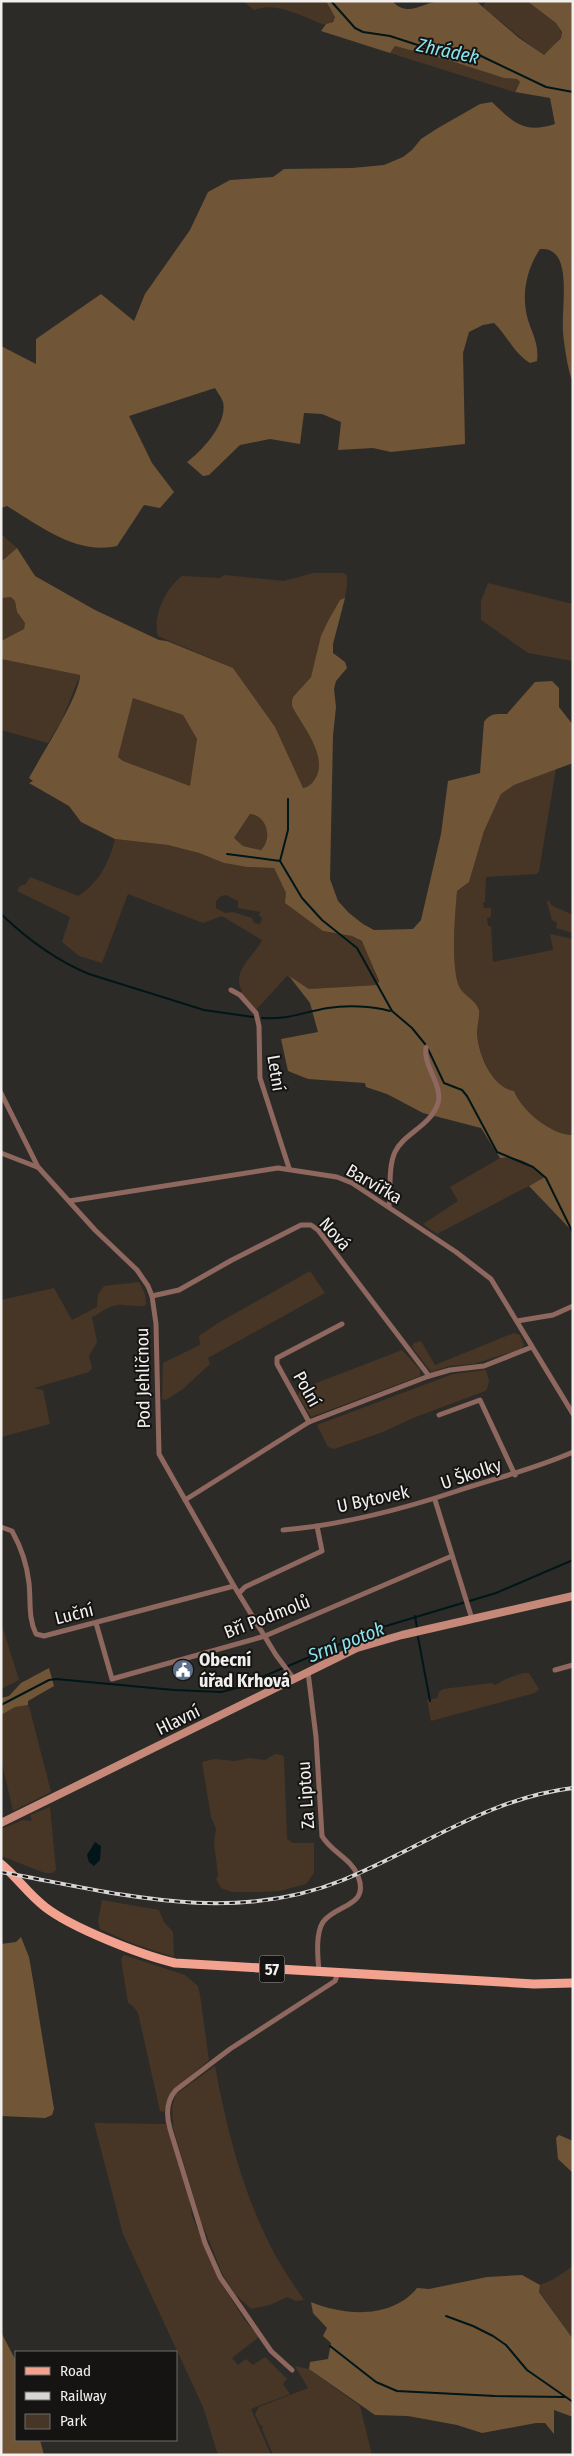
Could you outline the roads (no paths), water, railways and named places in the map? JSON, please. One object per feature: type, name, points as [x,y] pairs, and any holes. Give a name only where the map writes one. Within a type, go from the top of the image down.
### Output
[{"type":"main road","name":"57","points":[[1,1864],[30,1895],[60,1917],[155,1957],[190,1965],[534,1984],[573,1982]]},
{"type":"street","name":"Letní","points":[[231,990],[249,1003],[256,1014],[259,1026],[260,1078],[289,1168]]},
{"type":"street","points":[[389,1206],[394,1153],[433,1113],[438,1102],[436,1085],[425,1054],[426,1048]]},
{"type":"street","name":"Pod Jehličnou","points":[[1,1093],[38,1167],[95,1230],[137,1270],[152,1296],[156,1324],[159,1454],[234,1586],[294,1679]]},
{"type":"street","points":[[1,1153],[38,1167]]},
{"type":"street","name":"Barvířka","points":[[69,1201],[251,1171],[289,1168],[337,1176],[389,1206],[491,1280],[573,1414]]},
{"type":"street","name":"Nová","points":[[152,1296],[179,1290],[240,1255],[301,1225],[311,1225],[318,1230],[429,1376]]},
{"type":"street","points":[[517,1321],[553,1315],[573,1306]]},
{"type":"street","name":"Polní","points":[[185,1500],[309,1422],[277,1364],[277,1358],[342,1324]]},
{"type":"street","points":[[309,1422],[429,1376],[459,1368],[484,1366],[532,1347]]},
{"type":"street","name":"U Školky","points":[[439,1415],[480,1400],[514,1474]]},
{"type":"street","name":"U Školky","points":[[435,1500],[573,1452]]},
{"type":"street","points":[[435,1500],[472,1619]]},
{"type":"street","name":"U Bytovek","points":[[283,1530],[317,1526],[435,1500]]},
{"type":"street","name":"U Bytovek","points":[[239,1593],[245,1587],[322,1551],[317,1526]]},
{"type":"street","name":"Luční","points":[[1,1527],[12,1531],[23,1554],[29,1584],[32,1626],[36,1634],[44,1636],[234,1586]]},
{"type":"street","name":"Bří Podmolů","points":[[96,1623],[112,1679],[265,1636],[452,1556]]},
{"type":"street","name":"Hlavní","points":[[1,1823],[308,1672],[370,1644],[573,1596]]},
{"type":"street","points":[[555,1670],[573,1665]]},
{"type":"street","name":"Za Liptou","points":[[308,1672],[316,1737],[322,1836],[328,1845],[355,1870],[360,1889],[356,1900],[332,1914],[322,1924],[319,1933],[319,1972]]},
{"type":"street","points":[[292,2370],[271,2351],[220,2277],[205,2243],[170,2129],[169,2102],[176,2090],[230,2049],[334,1981],[338,1973]]},
{"type":"waterway","name":"Zhrádek","points":[[331,1],[355,28],[363,32],[390,36],[436,51],[479,55],[546,87],[573,92]]},
{"type":"waterway","points":[[288,799],[288,830],[280,861],[302,898],[322,920],[357,948],[392,1011],[412,1028],[425,1044]]},
{"type":"waterway","points":[[227,854],[280,861]]},
{"type":"waterway","points":[[1,914],[42,948],[89,974],[204,1010],[253,1017]]},
{"type":"waterway","points":[[262,1018],[288,1017],[343,1006],[367,1007],[390,1011]]},
{"type":"waterway","points":[[428,1049],[444,1083],[462,1090],[467,1096],[497,1152],[533,1167],[546,1178],[573,1233]]},
{"type":"waterway","name":"Srní potok","points":[[1,1705],[49,1680],[56,1679],[174,1690],[221,1692],[236,1688],[376,1629],[496,1593],[573,1560]]},
{"type":"waterway","points":[[415,1616],[417,1628]]},
{"type":"waterway","points":[[418,1637],[430,1701]]},
{"type":"waterway","points":[[446,2316],[493,2336],[506,2345],[527,2370],[573,2402]]},
{"type":"waterway","points":[[330,2346],[376,2382],[397,2391],[565,2397]]},
{"type":"railway","points":[[1,1872],[87,1889],[173,1901],[215,1903],[258,1901],[301,1894],[343,1880],[372,1868],[483,1813],[512,1802],[573,1788]]},
{"type":"place","name":"Obecní úřad Krhová","points":[[183,1670]]}]
